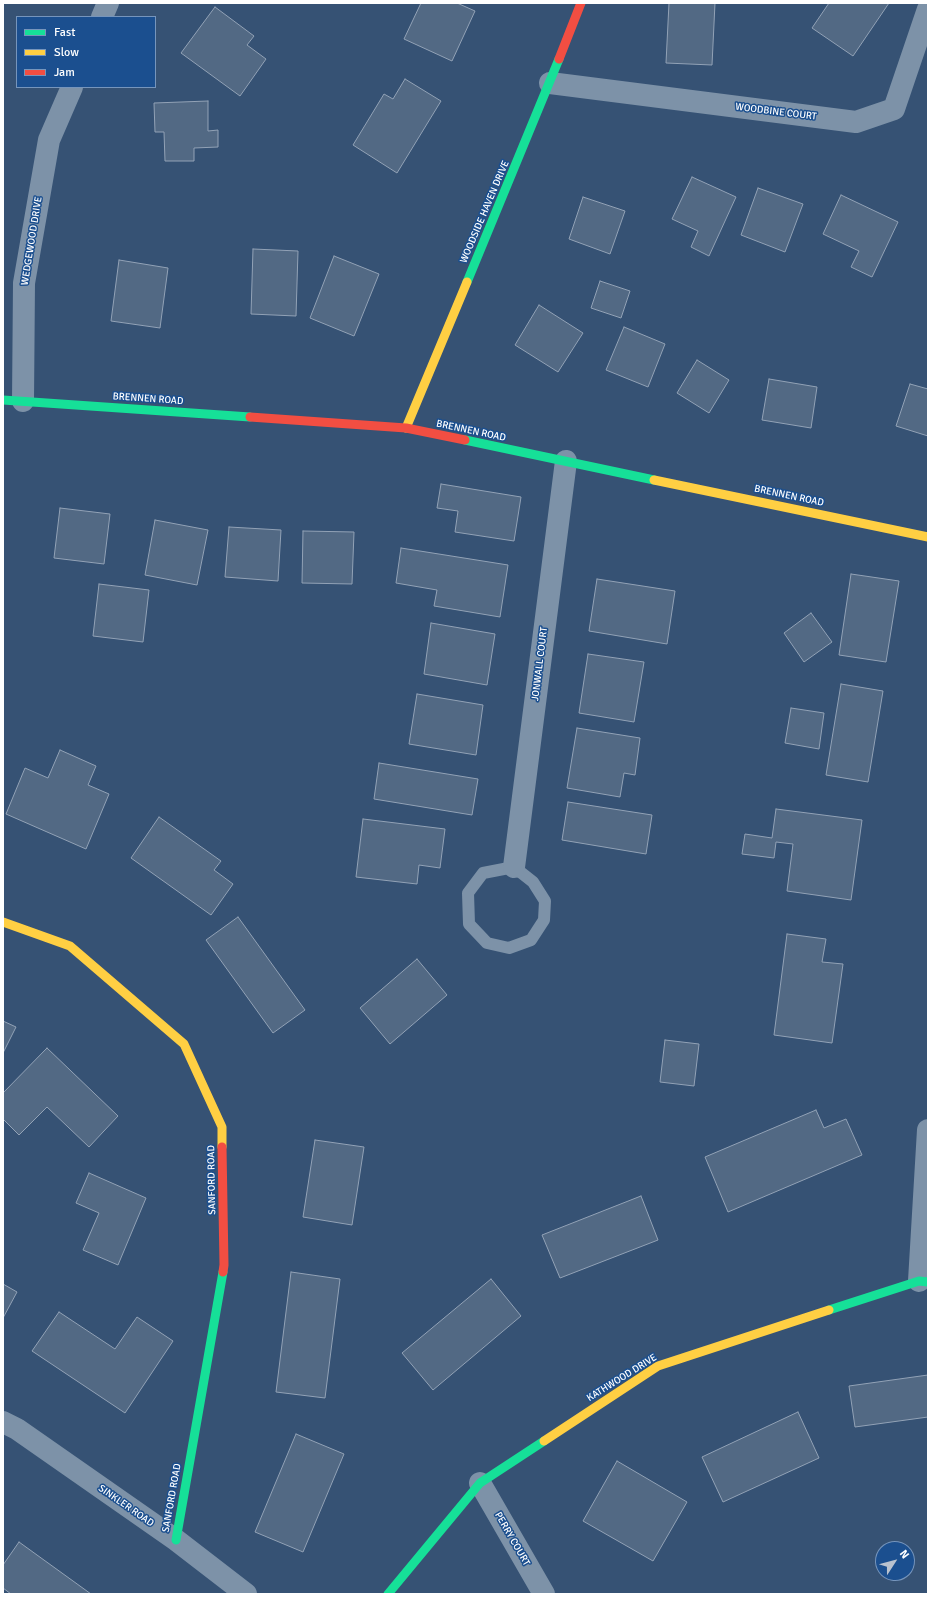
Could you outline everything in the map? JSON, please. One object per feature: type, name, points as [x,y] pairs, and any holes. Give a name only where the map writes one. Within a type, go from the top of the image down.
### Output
[{"type":"street","points":[[102,16],[108,3]]},
{"type":"street","name":"WOODSIDE HAVEN DRIVE","points":[[406,428],[550,83],[581,3]]},
{"type":"street","name":"WOODBINE COURT","points":[[550,83],[856,122],[894,109],[928,9]]},
{"type":"street","name":"WEDGEWOOD DRIVE","points":[[13,400],[24,283],[49,140],[72,88]]},
{"type":"street","name":"BRENNEN ROAD","points":[[13,400],[406,428],[928,537]]},
{"type":"street","name":"JONWALL COURT","points":[[514,867],[566,461]]},
{"type":"street","name":"SANFORD ROAD","points":[[3,922],[70,946],[184,1044],[222,1127],[224,1265],[176,1540]]},
{"type":"street","points":[[924,1282],[928,1130]]},
{"type":"street","name":"KATHWOOD DRIVE","points":[[388,1594],[480,1483],[658,1366],[924,1282]]},
{"type":"street","name":"SINKLER ROAD","points":[[3,1422],[17,1429],[176,1540],[246,1594]]},
{"type":"street","name":"PERRY COURT","points":[[480,1483],[544,1594]]},
{"type":"lane","points":[[514,867],[533,882],[545,901],[544,920],[531,940],[509,948],[487,943],[469,924],[468,894],[483,873],[514,867]]},
{"type":"building","points":[[421,3],[457,3],[475,11],[452,61],[404,39]]},
{"type":"building","points":[[669,3],[715,3],[712,65],[666,63]]},
{"type":"building","points":[[829,3],[889,3],[853,56],[812,28]]},
{"type":"building","points":[[215,7],[254,36],[247,45],[266,59],[240,96],[181,53]]},
{"type":"building","points":[[405,79],[441,101],[397,173],[353,145],[384,94],[393,99]]},
{"type":"building","points":[[208,101],[208,131],[218,130],[218,147],[194,148],[194,161],[165,161],[164,132],[155,132],[154,103]]},
{"type":"building","points":[[692,177],[736,197],[709,256],[691,247],[698,231],[672,219]]},
{"type":"building","points":[[758,188],[803,204],[785,252],[741,235]]},
{"type":"building","points":[[841,195],[898,222],[872,277],[851,267],[859,251],[823,234]]},
{"type":"building","points":[[583,197],[625,211],[610,254],[569,239]]},
{"type":"building","points":[[253,249],[298,251],[296,316],[251,314]]},
{"type":"building","points":[[334,256],[379,274],[354,336],[310,318]]},
{"type":"building","points":[[119,260],[168,268],[160,328],[111,321]]},
{"type":"building","points":[[600,281],[630,291],[621,318],[591,308]]},
{"type":"building","points":[[539,305],[583,333],[558,372],[515,345]]},
{"type":"building","points":[[624,327],[665,344],[648,387],[606,370]]},
{"type":"building","points":[[697,360],[729,380],[709,413],[677,393]]},
{"type":"building","points":[[769,379],[817,387],[811,428],[762,420]]},
{"type":"building","points":[[910,384],[928,389],[928,436],[896,426]]},
{"type":"building","points":[[441,484],[521,497],[514,541],[455,532],[458,511],[437,508]]},
{"type":"building","points":[[60,508],[110,514],[104,564],[54,558]]},
{"type":"building","points":[[155,520],[208,530],[197,585],[145,575]]},
{"type":"building","points":[[229,527],[281,530],[278,581],[225,577]]},
{"type":"building","points":[[303,531],[354,532],[352,584],[302,583]]},
{"type":"building","points":[[401,548],[508,565],[500,617],[434,606],[437,590],[396,583]]},
{"type":"building","points":[[851,574],[899,581],[886,662],[839,655]]},
{"type":"building","points":[[597,579],[675,591],[667,644],[589,631]]},
{"type":"building","points":[[99,584],[149,590],[143,642],[93,636]]},
{"type":"building","points":[[811,613],[832,642],[804,662],[784,633]]},
{"type":"building","points":[[431,623],[495,634],[487,685],[424,674]]},
{"type":"building","points":[[588,654],[644,662],[634,722],[579,713]]},
{"type":"building","points":[[841,684],[883,691],[868,782],[826,775]]},
{"type":"building","points":[[417,694],[483,705],[476,755],[409,744]]},
{"type":"building","points":[[791,708],[824,713],[819,749],[785,743]]},
{"type":"building","points":[[577,728],[640,738],[635,775],[624,773],[620,797],[567,788]]},
{"type":"building","points":[[60,750],[96,766],[88,785],[109,794],[86,849],[6,814],[25,768],[48,778]]},
{"type":"building","points":[[379,763],[478,779],[472,815],[374,799]]},
{"type":"building","points":[[568,802],[652,815],[646,854],[562,840]]},
{"type":"building","points":[[776,809],[862,820],[851,900],[787,891],[793,844],[776,842],[774,858],[742,854],[745,834],[772,838]]},
{"type":"building","points":[[159,817],[221,861],[214,870],[233,884],[211,915],[131,858]]},
{"type":"building","points":[[363,819],[445,829],[440,868],[419,865],[417,884],[356,877]]},
{"type":"building","points":[[238,917],[305,1010],[273,1033],[206,940]]},
{"type":"building","points":[[787,934],[826,939],[822,962],[843,964],[832,1043],[774,1035]]},
{"type":"building","points":[[417,959],[447,995],[390,1044],[360,1008]]},
{"type":"building","points":[[3,1021],[16,1027],[3,1053]]},
{"type":"building","points":[[665,1040],[699,1044],[694,1086],[660,1082]]},
{"type":"building","points":[[47,1048],[118,1116],[89,1147],[47,1107],[19,1135],[3,1119],[3,1093]]},
{"type":"building","points":[[816,1110],[824,1128],[846,1119],[862,1155],[728,1212],[705,1157]]},
{"type":"building","points":[[315,1140],[364,1147],[352,1225],[303,1217]]},
{"type":"building","points":[[89,1173],[146,1198],[118,1265],[83,1250],[99,1213],[76,1203]]},
{"type":"building","points":[[641,1196],[658,1240],[560,1278],[542,1235]]},
{"type":"building","points":[[291,1272],[340,1279],[325,1398],[276,1392]]},
{"type":"building","points":[[491,1279],[521,1316],[433,1390],[402,1353]]},
{"type":"building","points":[[3,1284],[17,1292],[3,1318]]},
{"type":"building","points":[[59,1312],[115,1349],[137,1317],[173,1341],[125,1413],[32,1351]]},
{"type":"building","points":[[928,1375],[928,1417],[855,1427],[849,1386]]},
{"type":"building","points":[[798,1412],[819,1458],[723,1502],[702,1457]]},
{"type":"building","points":[[296,1434],[344,1454],[303,1552],[255,1532]]},
{"type":"building","points":[[617,1461],[687,1502],[653,1561],[583,1521]]},
{"type":"building","points":[[19,1542],[91,1594],[11,1594],[3,1588],[3,1565]]},
{"type":"traffic: fast","points":[[467,282],[559,59]]},
{"type":"traffic: fast","points":[[3,400],[250,417]]},
{"type":"traffic: fast","points":[[465,440],[654,480]]},
{"type":"traffic: fast","points":[[176,1540],[223,1272]]},
{"type":"traffic: fast","points":[[829,1310],[919,1281],[928,1282]]},
{"type":"traffic: fast","points":[[388,1594],[480,1483],[544,1441]]},
{"type":"traffic: slow","points":[[406,428],[467,282]]},
{"type":"traffic: slow","points":[[654,480],[928,537]]},
{"type":"traffic: slow","points":[[3,922],[70,946],[184,1044],[222,1127],[222,1147]]},
{"type":"traffic: slow","points":[[544,1441],[658,1366],[829,1310]]},
{"type":"traffic: jam","points":[[559,59],[581,3]]},
{"type":"traffic: jam","points":[[250,417],[406,428],[465,440]]},
{"type":"traffic: jam","points":[[222,1147],[223,1272]]}]
